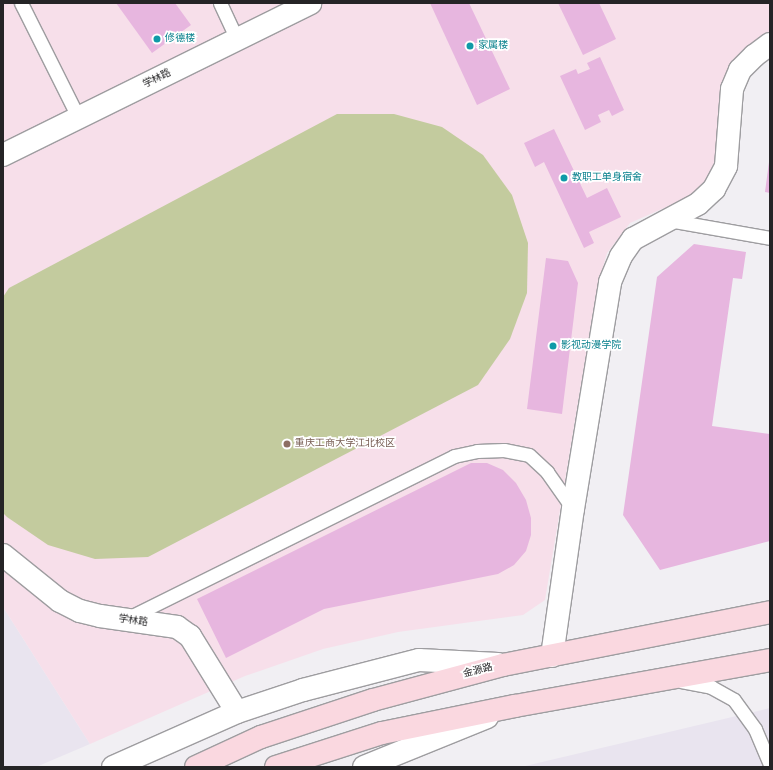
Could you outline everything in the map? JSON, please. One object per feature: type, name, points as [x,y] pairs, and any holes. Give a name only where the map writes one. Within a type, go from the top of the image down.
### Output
[{"type":"main road","name":"金源路","points":[[196,767],[261,737],[373,700],[503,665],[770,612]]},
{"type":"main road","points":[[276,767],[382,733],[515,706],[770,660]]},
{"type":"street","name":"学林路","points":[[3,155],[310,3]]},
{"type":"street","points":[[552,656],[573,509],[610,282],[621,256],[633,239],[698,204],[714,189],[726,166],[732,88],[740,70],[754,56],[770,44]]},
{"type":"street","name":"学林路","points":[[3,555],[60,601],[80,611],[100,616],[177,627],[190,636],[237,712]]},
{"type":"street","points":[[113,767],[237,712],[303,690],[419,660],[503,665]]},
{"type":"street","points":[[364,767],[515,706]]},
{"type":"lane","points":[[21,3],[78,118]]},
{"type":"lane","points":[[220,3],[237,39]]},
{"type":"lane","points":[[668,220],[770,238]]},
{"type":"lane","points":[[125,619],[454,456],[477,450],[504,450],[529,455],[547,472],[573,509]]},
{"type":"lane","points":[[667,679],[711,687],[734,700],[755,729],[766,764]]},
{"type":"shaded area","name":"重庆工商大学江北校区","points":[[3,3],[770,3],[770,31],[732,63],[717,161],[705,181],[689,197],[630,223],[607,253],[597,288],[545,600],[523,615],[398,632],[323,649],[245,676],[90,744],[3,607]]},
{"type":"shaded area","points":[[3,607],[90,744],[36,767],[3,767]]},
{"type":"shaded area","points":[[770,708],[770,767],[521,767]]},
{"type":"green space","points":[[337,114],[394,114],[442,127],[483,155],[512,195],[528,243],[527,293],[510,339],[478,385],[148,557],[95,559],[48,545],[7,517],[3,513],[3,297],[9,288]]},
{"type":"building","name":"修德楼","points":[[116,3],[175,3],[191,25],[152,53]]},
{"type":"building","name":"家属楼","points":[[430,3],[469,3],[510,89],[477,105]]},
{"type":"building","points":[[558,3],[599,3],[616,39],[583,55]]},
{"type":"building","points":[[600,57],[624,110],[612,116],[609,110],[598,115],[601,122],[585,130],[560,76],[576,69],[578,74],[590,69],[587,63]]},
{"type":"building","name":"教职工单身宿舍","points":[[554,129],[587,198],[607,188],[621,217],[589,232],[594,243],[584,248],[544,162],[535,167],[524,143]]},
{"type":"building","points":[[770,162],[770,193],[765,192]]},
{"type":"building","points":[[694,244],[746,252],[742,279],[733,278],[712,426],[770,434],[770,541],[660,570],[623,515],[657,277]]},
{"type":"building","name":"影视动漫学院","points":[[546,258],[568,261],[578,283],[562,414],[527,409]]},
{"type":"building","points":[[471,463],[487,463],[503,470],[516,483],[526,500],[531,518],[531,535],[526,551],[514,565],[498,574],[324,609],[226,658],[197,599]]},
{"type":"place","name":"修德楼","points":[[157,39]]},
{"type":"place","name":"家属楼","points":[[470,46]]},
{"type":"place","name":"教职工单身宿舍","points":[[564,178]]},
{"type":"place","name":"影视动漫学院","points":[[553,346]]},
{"type":"place","name":"重庆工商大学江北校区","points":[[287,444]]}]
